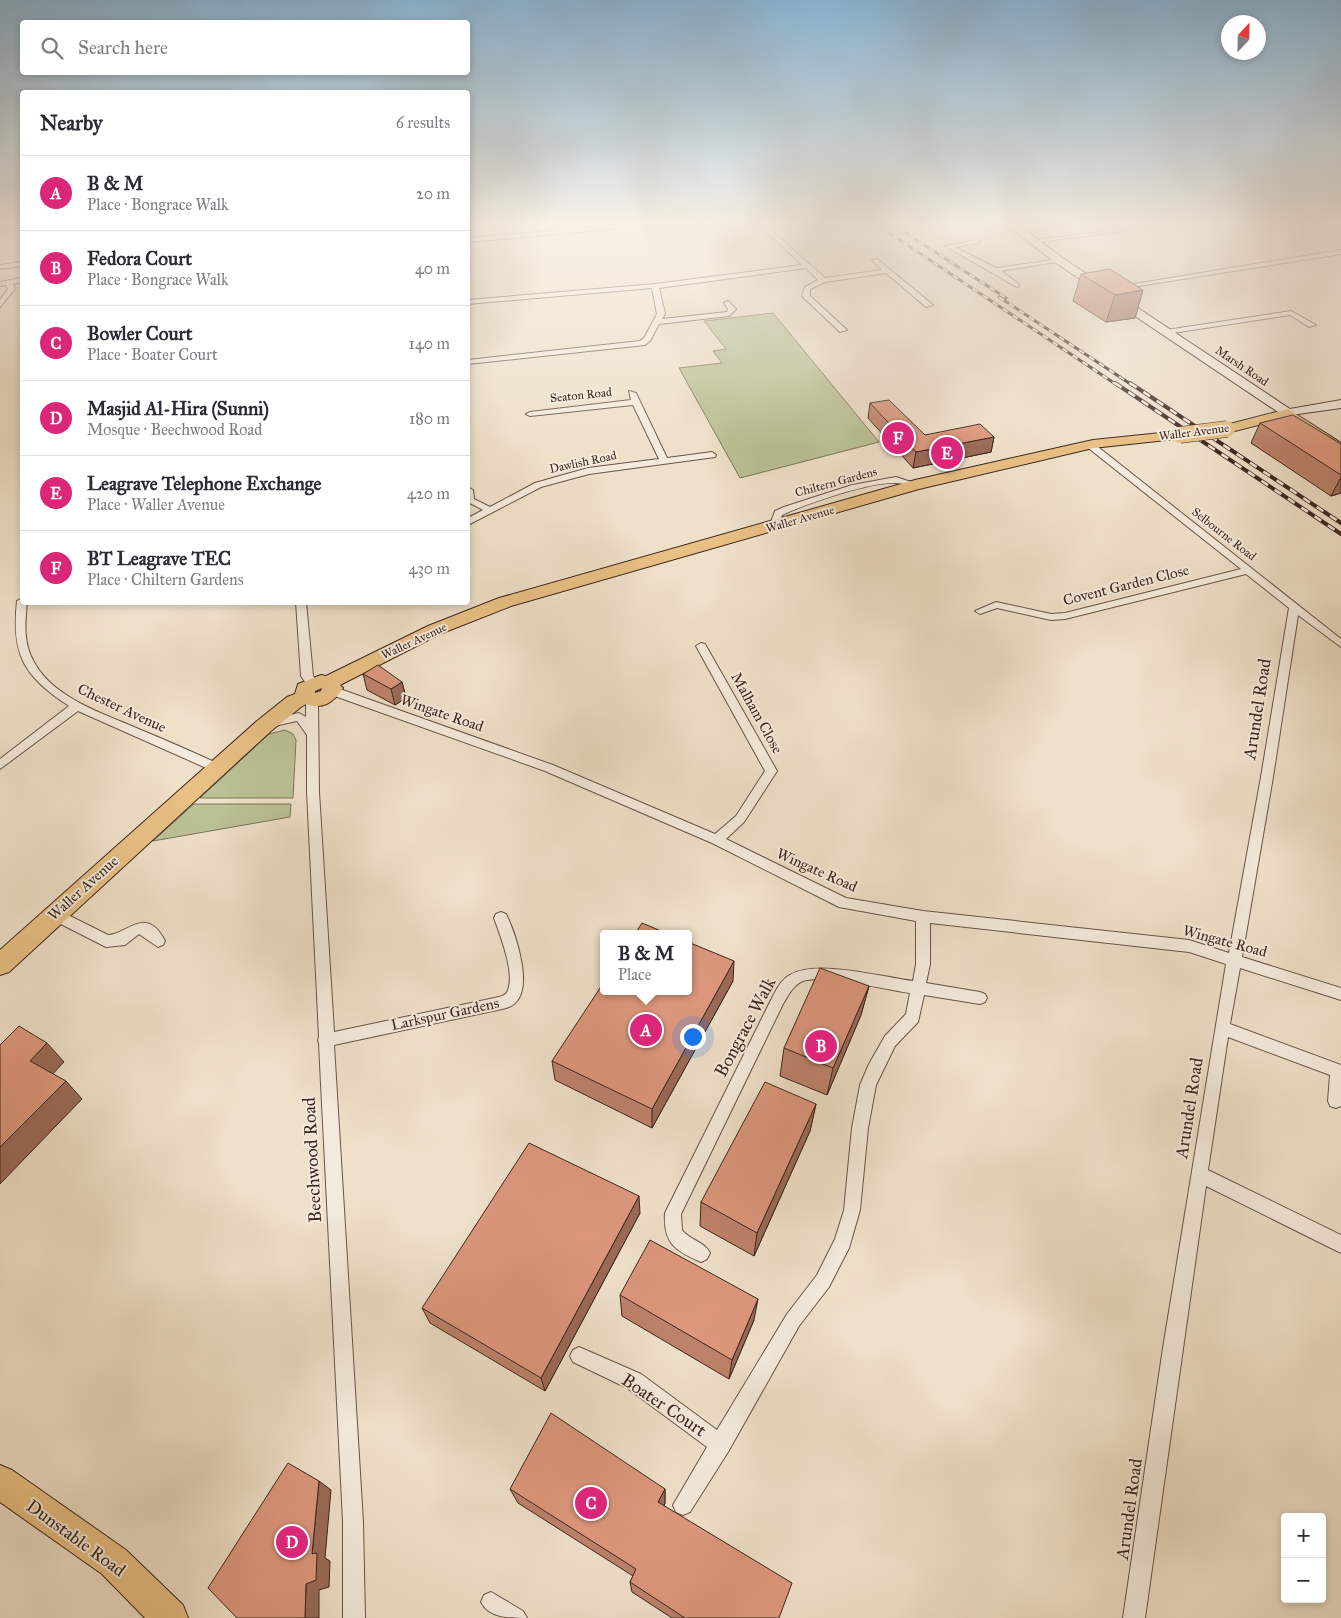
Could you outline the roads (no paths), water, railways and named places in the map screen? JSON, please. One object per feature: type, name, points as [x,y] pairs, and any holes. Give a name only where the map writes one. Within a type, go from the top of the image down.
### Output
[{"type":"main road","name":"Marsh Road","points":[[1114,298],[1288,414]]},
{"type":"main road","points":[[1288,414],[1341,404]]},
{"type":"main road","points":[[1288,414],[1341,450]]},
{"type":"main road","name":"Waller Avenue","points":[[0,965],[217,768],[294,702],[434,630],[504,602],[774,527],[915,485],[1090,445],[1228,429],[1288,414]]},
{"type":"main road","points":[[1254,423],[1285,425],[1322,438]]},
{"type":"main road","name":"Dunstable Road","points":[[0,1482],[114,1562],[170,1618]]},
{"type":"street","points":[[470,302],[521,298]]},
{"type":"street","points":[[470,362],[634,344],[647,339],[657,322],[661,309],[658,298]]},
{"type":"street","points":[[808,298],[843,330]]},
{"type":"street","points":[[920,298],[929,305]]},
{"type":"street","points":[[657,322],[728,314],[732,309],[728,303]]},
{"type":"street","points":[[1166,332],[1291,313],[1312,325]]},
{"type":"street","name":"Seaton Road","points":[[632,393],[664,460]]},
{"type":"street","name":"Seaton Road","points":[[530,414],[635,402]]},
{"type":"street","name":"Selbourne Road","points":[[1090,445],[1341,644]]},
{"type":"street","name":"Dawlish Road","points":[[470,521],[538,485],[588,471],[712,455]]},
{"type":"street","points":[[470,500],[489,510]]},
{"type":"street","name":"Covent Garden Close","points":[[980,611],[996,605],[1051,617],[1066,616],[1250,570]]},
{"type":"street","name":"Chester Avenue","points":[[22,605],[21,650],[30,667],[44,682],[76,706],[217,768]]},
{"type":"street","name":"Beechwood Road","points":[[301,605],[307,676],[318,691],[311,733],[325,1040],[353,1522],[354,1618]]},
{"type":"street","name":"Arundel Road","points":[[1134,1618],[1199,1174],[1233,958],[1267,777],[1294,606]]},
{"type":"street","name":"Malham Close","points":[[701,646],[771,772],[740,819],[717,840]]},
{"type":"street","name":"Wingate Road","points":[[318,691],[549,768],[717,840],[844,903],[923,917],[1189,946],[1233,958],[1341,994]]},
{"type":"street","points":[[0,765],[76,706]]},
{"type":"street","points":[[264,726],[283,719],[299,717],[305,722],[311,733]]},
{"type":"street","points":[[54,914],[106,941],[120,941],[130,930],[140,928],[151,931],[158,941]]},
{"type":"street","name":"Boater Court","points":[[683,1505],[721,1445],[793,1320],[823,1281],[843,1242],[852,1210],[860,1128],[868,1085],[874,1069],[890,1041],[913,1017],[923,964],[923,917]]},
{"type":"street","name":"Larkspur Gardens","points":[[325,1040],[502,1003],[512,997],[516,987],[511,949],[500,918]]},
{"type":"street","name":"Bongrace Walk","points":[[701,1253],[679,1242],[671,1229],[672,1213],[778,1000],[794,978],[808,974],[826,974],[980,998]]},
{"type":"street","points":[[1222,1028],[1338,1071],[1336,1100]]},
{"type":"street","points":[[1199,1174],[1341,1244]]},
{"type":"street","name":"Boater Court","points":[[579,1356],[634,1381],[721,1445]]},
{"type":"street","points":[[492,1602],[516,1618]]},
{"type":"railway","points":[[986,298],[1117,385]]},
{"type":"railway","points":[[1000,298],[1132,385]]},
{"type":"railway","points":[[1115,383],[1341,534]]},
{"type":"railway","points":[[1130,383],[1341,523]]},
{"type":"place","name":"BT Leagrave TEC","points":[[898,438]]},
{"type":"place","name":"Leagrave Telephone Exchange","points":[[947,453]]},
{"type":"place","name":"B & M","points":[[646,1030]]},
{"type":"place","name":"Fedora Court","points":[[821,1046]]},
{"type":"place","name":"Bowler Court","points":[[591,1503]]},
{"type":"place","name":"Masjid Al-Hira (Sunni)","points":[[292,1542]]}]
